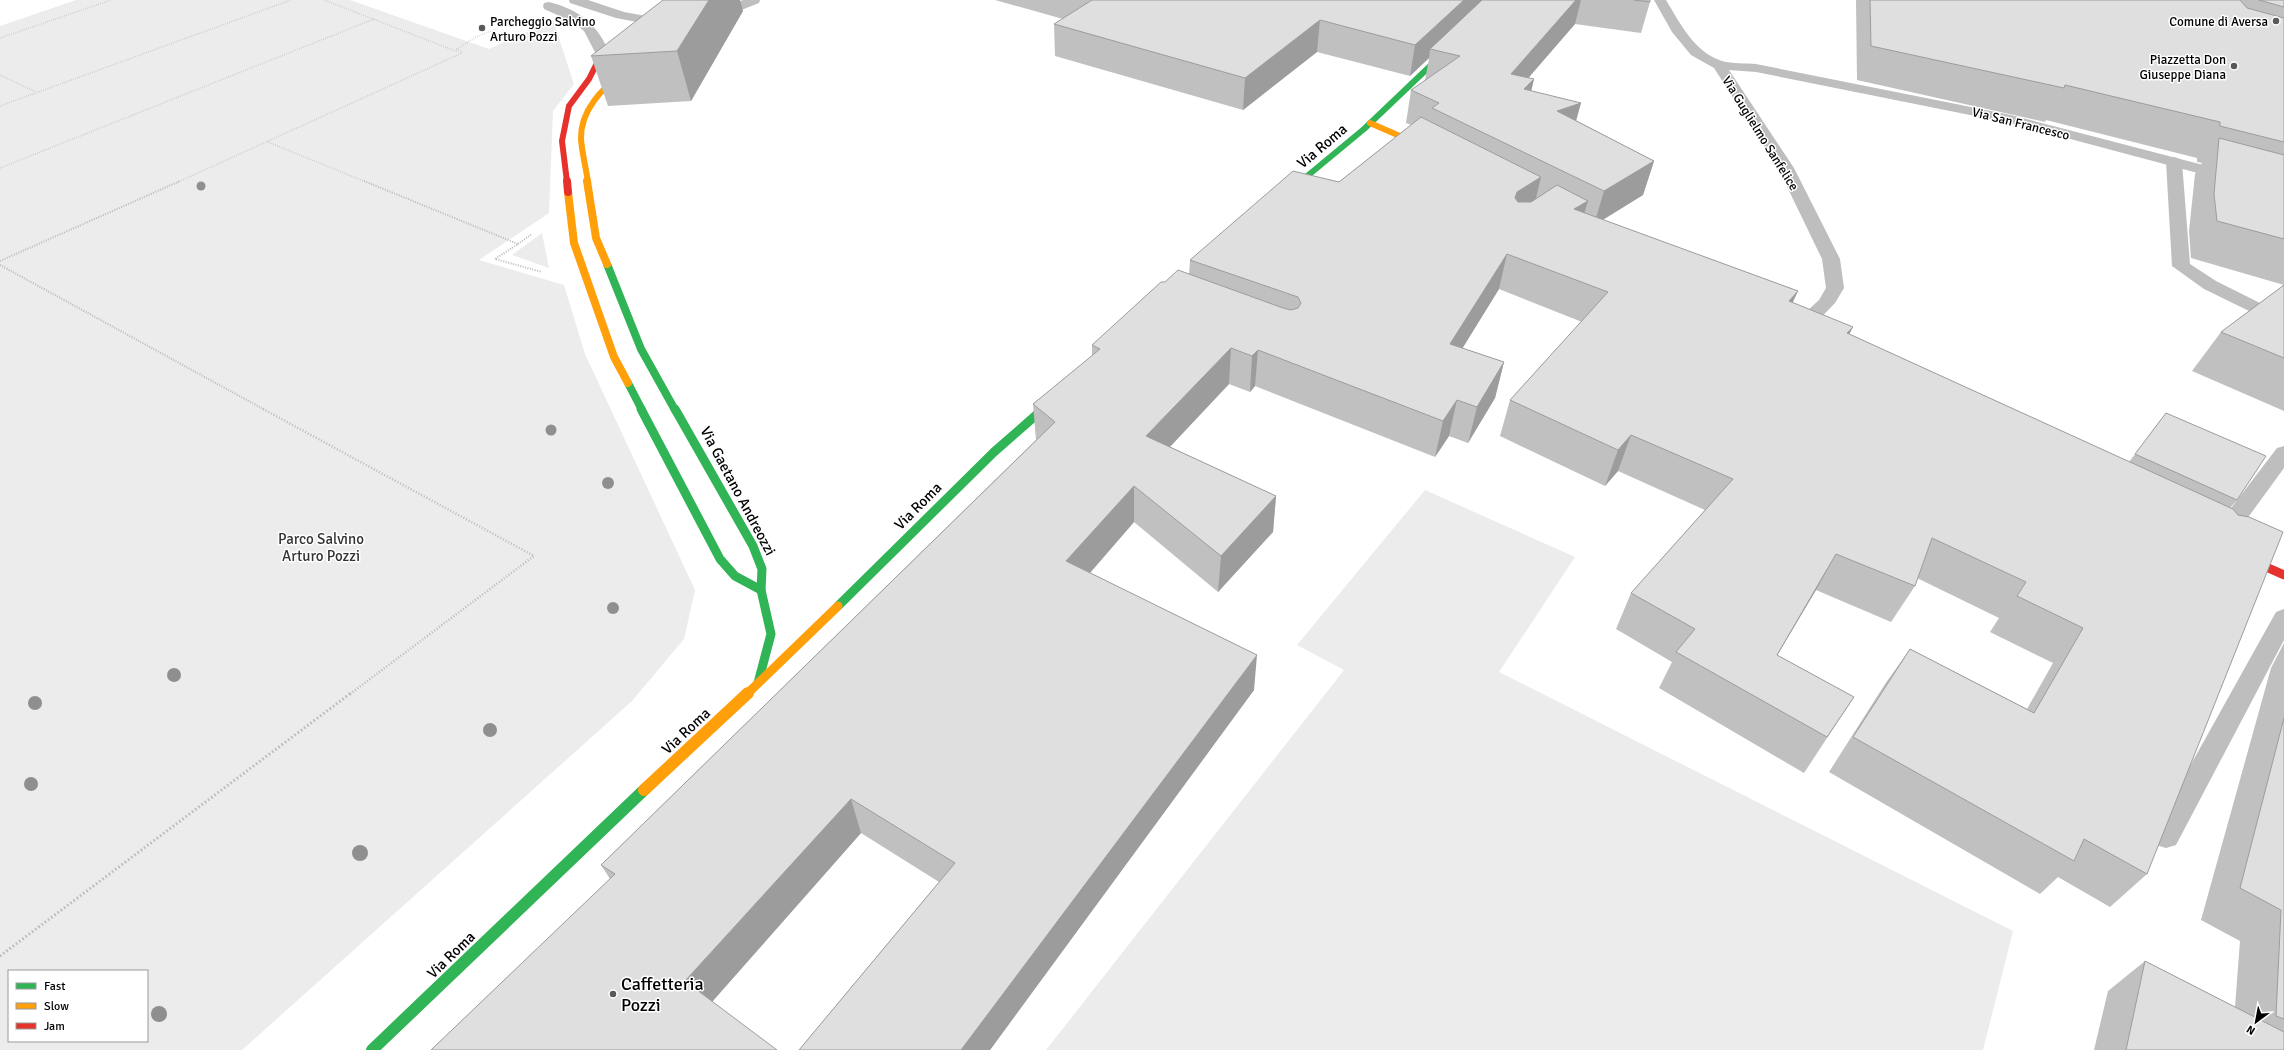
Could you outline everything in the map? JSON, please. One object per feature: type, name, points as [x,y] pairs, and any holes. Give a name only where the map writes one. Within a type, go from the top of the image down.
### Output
[{"type":"street","points":[[575,0],[620,15],[655,23],[683,26],[646,34]]},
{"type":"street","points":[[704,20],[726,13],[754,0]]},
{"type":"street","name":"Via Guglielmo Sanfelice","points":[[1660,0],[1679,32],[1696,52],[1719,65],[1756,68]]},
{"type":"street","points":[[549,6],[588,25],[598,38],[602,53]]},
{"type":"street","points":[[623,40],[602,53],[589,79],[569,106],[562,141],[574,243],[614,357],[720,559],[735,576],[761,590]]},
{"type":"street","name":"Via Roma","points":[[1276,203],[1370,123],[1456,42]]},
{"type":"street","name":"Via Guglielmo Sanfelice","points":[[1719,65],[1786,168],[1831,259],[1835,288],[1826,303],[1803,327]]},
{"type":"street","name":"Via Gaetano Andreozzi","points":[[631,66],[610,82],[589,106],[582,138],[596,238],[641,349],[753,546],[762,569],[761,590],[771,634],[758,684]]},
{"type":"street","name":"Via San Francesco","points":[[1756,68],[2011,119],[2284,191]]},
{"type":"street","points":[[1370,123],[1432,150]]},
{"type":"street","points":[[2174,162],[2182,266],[2210,285],[2284,322]]},
{"type":"street","name":"Via Roma","points":[[372,1050],[685,750],[758,684],[994,452],[1065,389]]},
{"type":"street","points":[[2284,453],[2219,546],[2284,575]]},
{"type":"street","points":[[2166,836],[2284,618]]},
{"type":"path","points":[[0,38],[112,0]]},
{"type":"path","points":[[0,106],[291,0]]},
{"type":"path","points":[[324,0],[462,53]]},
{"type":"path","points":[[0,168],[374,19]]},
{"type":"path","points":[[462,53],[457,49],[476,37],[496,29]]},
{"type":"path","points":[[0,261],[268,142],[462,53]]},
{"type":"path","points":[[0,75],[37,92]]},
{"type":"path","points":[[268,142],[518,244],[495,259],[558,276],[586,278]]},
{"type":"path","points":[[0,265],[534,556],[0,956]]},
{"type":"green space","name":"Parco Salvino Arturo Pozzi","points":[[76,0],[350,0],[489,49],[553,20],[574,84],[553,111],[549,213],[479,260],[564,285],[585,354],[695,590],[684,639],[632,701],[242,1050],[0,1050],[0,26]]},
{"type":"green space","points":[[542,233],[549,268],[512,255]]},
{"type":"green space","points":[[1425,490],[1575,557],[1499,672],[2013,931],[1983,1050],[1046,1050],[1344,670],[1297,645]]},
{"type":"building","points":[[663,0],[709,0],[677,51],[591,56]]},
{"type":"building","points":[[1092,0],[1464,0],[1415,45],[1320,20],[1245,78],[1054,24]]},
{"type":"building","points":[[1482,0],[1576,0],[1511,74],[1534,79],[1524,89],[1581,103],[1557,111],[1654,161],[1604,191],[1432,108],[1439,103],[1411,90],[1460,56],[1430,49]]},
{"type":"building","points":[[1634,0],[1650,0],[1650,2]]},
{"type":"building","points":[[1870,0],[2240,0],[2247,8],[2284,18],[2284,142],[2220,126],[2220,122],[2065,85],[2064,88],[1871,46]]},
{"type":"building","points":[[2259,0],[2284,0],[2284,7]]},
{"type":"building","points":[[1421,117],[1541,177],[1517,192],[1515,198],[1518,202],[1531,202],[1557,185],[1588,201],[1574,209],[1798,291],[1789,301],[1853,327],[1847,333],[2233,509],[2238,515],[2249,517],[2283,532],[2147,874],[2084,839],[2074,861],[1853,737],[1910,649],[2034,713],[2083,628],[2017,596],[2026,582],[1932,538],[1915,586],[1836,554],[1777,655],[1854,697],[1827,737],[1676,652],[1695,629],[1631,593],[1733,479],[1631,435],[1618,450],[1510,400],[1608,292],[1507,254],[1450,344],[1504,362],[1477,407],[1457,400],[1443,421],[1258,350],[1252,356],[1231,348],[1146,436],[1276,496],[1221,556],[1134,486],[1066,561],[1257,655],[961,1050],[799,1050],[955,863],[851,799],[685,981],[777,1050],[431,1050],[615,874],[601,865],[1055,422],[1033,404],[1100,349],[1092,345],[1161,282],[1165,282],[1178,270],[1283,308],[1291,310],[1298,308],[1301,303],[1298,297],[1190,260],[1293,171],[1339,182]]},
{"type":"building","points":[[2219,138],[2284,155],[2284,239],[2217,221],[2214,194]]},
{"type":"building","points":[[2284,285],[2284,358],[2221,332]]},
{"type":"building","points":[[2166,413],[2266,456],[2237,500],[2135,454]]},
{"type":"building","points":[[2284,718],[2284,1019],[2276,1016],[2281,910],[2240,888]]},
{"type":"building","points":[[2145,961],[2284,1032],[2284,1050],[2126,1050]]},
{"type":"traffic: fast","points":[[1286,194],[1364,129],[1448,49]]},
{"type":"traffic: fast","points":[[607,264],[641,349],[753,546],[762,569],[761,590],[771,634],[758,683]]},
{"type":"traffic: fast","points":[[628,383],[720,559],[735,576],[761,590]]},
{"type":"traffic: fast","points":[[838,606],[994,452],[1056,397]]},
{"type":"traffic: fast","points":[[372,1050],[644,790]]},
{"type":"traffic: slow","points":[[607,264],[596,238],[581,138],[589,106],[610,82],[624,71]]},
{"type":"traffic: slow","points":[[1370,123],[1425,147]]},
{"type":"traffic: slow","points":[[568,192],[574,243],[614,357],[628,383]]},
{"type":"traffic: slow","points":[[644,790],[758,684],[838,606]]},
{"type":"traffic: jam","points":[[568,192],[562,141],[569,106],[589,79],[602,53],[614,44]]},
{"type":"traffic: jam","points":[[2241,556],[2284,575]]},
{"type":"place","name":"Comune di Aversa","points":[[2276,21]]},
{"type":"place","name":"Parcheggio Salvino Arturo Pozzi","points":[[482,28]]},
{"type":"place","name":"Piazzetta Don Giuseppe Diana","points":[[2234,66]]},
{"type":"place","name":"Caffetteria Pozzi","points":[[613,994]]}]
